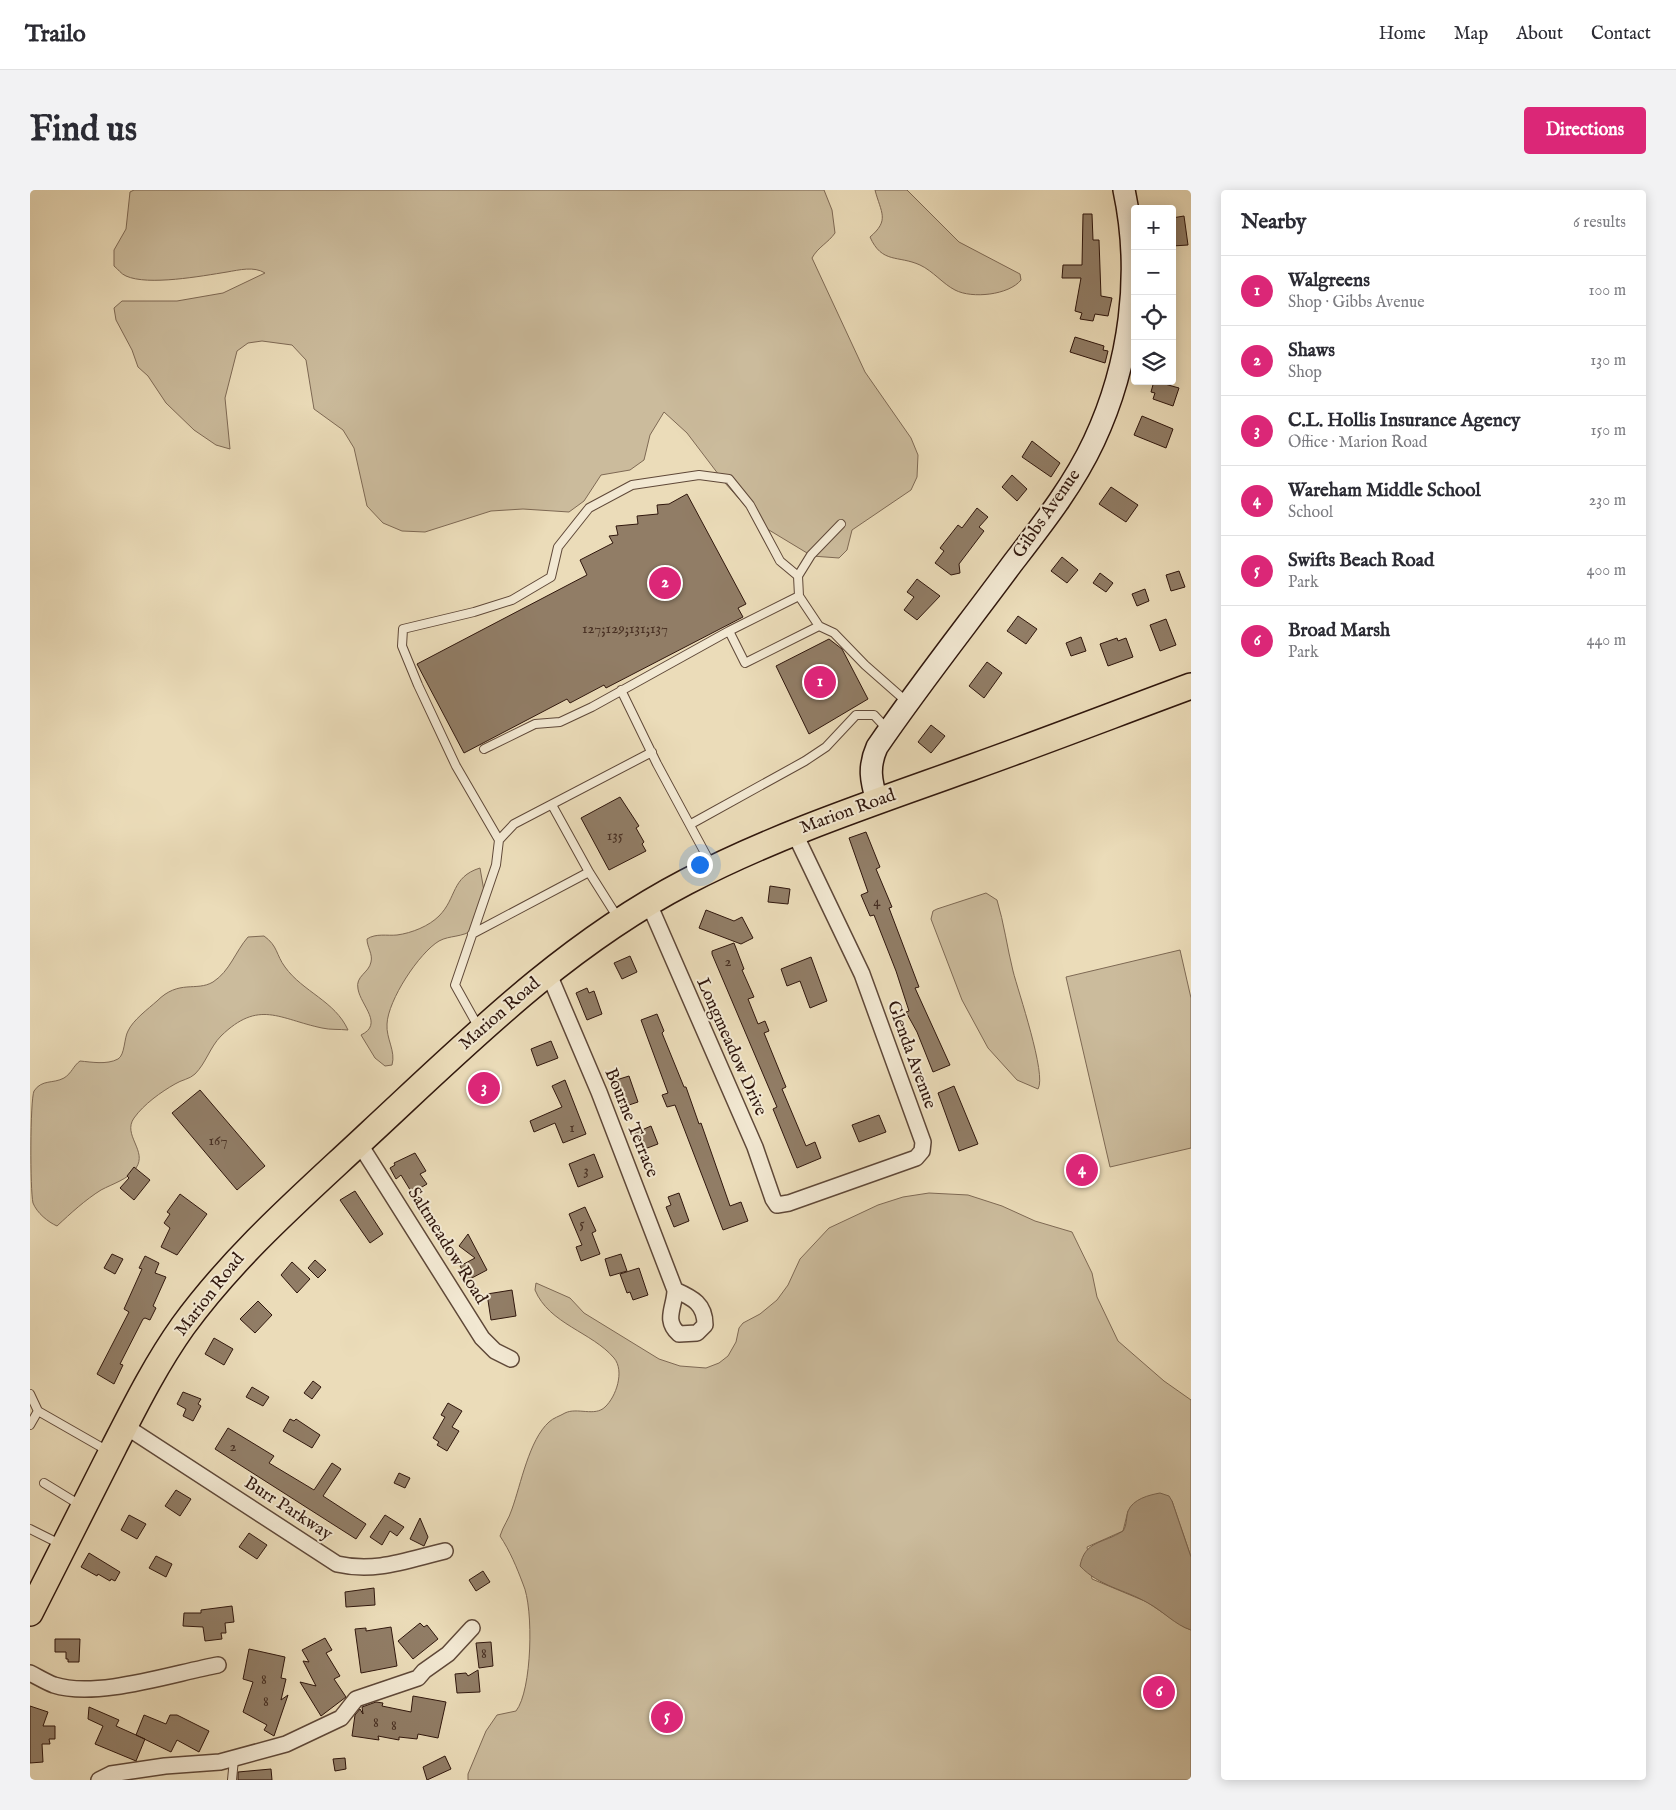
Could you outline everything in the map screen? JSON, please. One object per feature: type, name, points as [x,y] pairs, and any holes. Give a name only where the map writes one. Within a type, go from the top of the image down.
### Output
[{"type":"main road","name":"Gibbs Avenue","points":[[877,801],[870,777],[870,768],[877,747],[1064,494],[1094,442],[1108,408],[1122,362],[1131,304],[1131,226],[1124,190]]},
{"type":"main road","name":"Marion Road","points":[[30,1613],[147,1385],[182,1329],[212,1288],[248,1247],[480,1030],[548,972],[649,904],[714,869],[794,832],[1191,686]]},
{"type":"street","name":"Glenda Avenue","points":[[778,1205],[789,1203],[916,1158],[922,1151],[922,1142],[862,974],[794,832]]},
{"type":"street","name":"Longmeadow Drive","points":[[649,904],[755,1148],[773,1199],[778,1205]]},
{"type":"street","name":"Bourne Terrace","points":[[548,972],[599,1092],[675,1290]]},
{"type":"street","name":"Saltmeadow Road","points":[[359,1144],[482,1338],[495,1351],[511,1359]]},
{"type":"street","name":"Burr Parkway","points":[[125,1426],[337,1564],[358,1569],[378,1567],[445,1551]]},
{"type":"street","points":[[99,1780],[111,1774],[234,1759],[286,1744],[340,1718],[356,1699],[418,1678],[424,1671],[448,1654],[472,1628]]},
{"type":"street","points":[[30,1673],[55,1685],[90,1688],[152,1681],[181,1671],[218,1665]]},
{"type":"lane","points":[[499,840],[456,766],[418,685],[402,646],[404,629],[474,612],[512,600],[551,577],[558,547],[589,508],[632,485],[699,475],[729,479],[750,505],[780,561],[798,576]]},
{"type":"lane","points":[[842,524],[811,555],[798,576],[799,596],[819,626],[834,633],[864,665],[908,703]]},
{"type":"lane","points":[[484,749],[535,724],[560,722],[728,631],[799,596]]},
{"type":"lane","points":[[728,631],[745,663],[819,626]]},
{"type":"lane","points":[[621,690],[714,869]]},
{"type":"lane","points":[[691,824],[805,762],[826,747],[856,715],[874,715],[888,730]]},
{"type":"lane","points":[[480,1030],[455,985],[496,865],[499,840],[514,824],[652,752]]},
{"type":"lane","points":[[552,805],[589,872],[620,922]]},
{"type":"lane","points":[[472,934],[589,872]]},
{"type":"lane","points":[[30,1394],[38,1411],[112,1453]]},
{"type":"lane","points":[[30,1425],[38,1411]]},
{"type":"lane","points":[[44,1483],[84,1507]]},
{"type":"lane","points":[[30,1529],[64,1546]]},
{"type":"lane","points":[[232,1780],[234,1759]]},
{"type":"shaded area","points":[[134,190],[824,190],[832,210],[835,233],[812,258],[865,372],[911,438],[918,455],[917,477],[911,490],[852,530],[847,550],[839,558],[812,556],[764,527],[725,483],[687,433],[664,412],[650,435],[644,460],[630,470],[601,475],[584,501],[569,512],[523,509],[491,511],[425,532],[402,531],[383,523],[367,506],[354,448],[343,430],[314,409],[306,360],[292,345],[262,341],[248,343],[237,351],[225,398],[230,449],[216,445],[194,430],[166,403],[148,376],[138,367],[132,350],[116,320],[114,308],[122,301],[177,301],[223,293],[265,273],[246,269],[190,278],[161,280],[136,279],[124,275],[114,266],[114,250],[126,229],[130,192]]},
{"type":"shaded area","points":[[875,190],[907,190],[959,242],[1020,274],[1021,280],[1008,289],[990,294],[962,293],[920,265],[885,255],[875,246],[870,237],[882,221]]},
{"type":"shaded area","points":[[480,868],[484,891],[475,929],[465,934],[439,941],[414,966],[406,978],[389,1014],[387,1029],[393,1060],[392,1065],[385,1066],[375,1058],[361,1035],[368,1031],[371,1026],[369,1014],[358,989],[358,981],[371,962],[367,939],[378,935],[408,933],[430,923],[445,909],[459,882],[471,872]]},
{"type":"shaded area","points":[[986,893],[997,900],[1013,971],[1039,1067],[1040,1081],[1038,1089],[1017,1080],[988,1048],[962,1000],[931,919],[933,911],[937,909]]},
{"type":"shaded area","points":[[264,936],[272,943],[282,963],[292,976],[335,1011],[348,1030],[325,1029],[270,1015],[258,1015],[247,1018],[234,1025],[217,1040],[195,1074],[159,1095],[134,1118],[131,1124],[131,1131],[139,1155],[139,1162],[133,1172],[95,1194],[57,1226],[47,1220],[35,1207],[32,1195],[31,1127],[34,1091],[37,1087],[44,1083],[64,1078],[80,1061],[104,1063],[118,1059],[122,1054],[130,1027],[165,994],[180,988],[207,985],[213,982],[228,967],[248,937]]},
{"type":"shaded area","points":[[1180,950],[1191,998],[1191,1148],[1110,1167],[1066,977]]},
{"type":"shaded area","points":[[929,1193],[968,1195],[1002,1206],[1035,1221],[1072,1232],[1092,1273],[1097,1297],[1118,1341],[1164,1381],[1191,1400],[1191,1557],[1172,1501],[1128,1511],[1123,1531],[1087,1547],[1092,1579],[1147,1602],[1191,1630],[1191,1780],[468,1780],[468,1774],[486,1731],[497,1715],[516,1711],[525,1686],[530,1649],[527,1596],[516,1566],[500,1536],[511,1513],[526,1463],[536,1440],[549,1422],[570,1411],[591,1412],[601,1410],[613,1397],[619,1377],[619,1370],[614,1358],[605,1349],[560,1320],[550,1311],[535,1290],[536,1283],[570,1298],[584,1313],[659,1359],[680,1366],[706,1368],[719,1363],[728,1356],[736,1342],[739,1328],[743,1323],[760,1314],[777,1300],[788,1285],[800,1259],[829,1228],[878,1205],[903,1197]]},
{"type":"shaded area","points":[[1160,1493],[1169,1496],[1172,1501],[1191,1557],[1191,1630],[1180,1625],[1139,1598],[1096,1579],[1080,1566],[1086,1551],[1123,1531],[1128,1511],[1134,1503],[1146,1496]]},
{"type":"building","points":[[1083,214],[1092,214],[1093,240],[1099,240],[1101,296],[1112,298],[1108,316],[1095,314],[1093,321],[1080,319],[1082,313],[1075,311],[1081,278],[1062,278],[1063,265],[1082,265]]},
{"type":"building","points":[[1184,216],[1188,245],[1176,246],[1176,217]]},
{"type":"building","points":[[1075,337],[1104,346],[1103,350],[1108,351],[1105,363],[1070,352]]},
{"type":"building","points":[[1153,385],[1168,385],[1179,388],[1173,406],[1153,399],[1155,393],[1151,392]]},
{"type":"building","points":[[1142,416],[1173,429],[1166,448],[1134,435]]},
{"type":"building","points":[[1032,441],[1060,463],[1051,477],[1022,457]]},
{"type":"building","points":[[1012,475],[1027,489],[1017,501],[1002,487]]},
{"type":"building","points":[[1111,487],[1138,505],[1126,522],[1099,504]]},
{"type":"building","points":[[687,494],[746,604],[738,608],[743,617],[606,688],[604,685],[570,703],[567,699],[464,753],[417,664],[587,575],[580,560],[613,543],[609,536],[618,535],[616,526],[638,524],[637,516],[658,514],[657,505],[669,504]]},
{"type":"building","points":[[977,508],[988,517],[979,527],[984,531],[959,564],[960,573],[951,575],[935,563],[944,551],[940,548],[958,525],[962,528]]},
{"type":"building","points":[[1062,557],[1078,570],[1067,583],[1051,571]]},
{"type":"building","points":[[1179,571],[1185,587],[1171,591],[1166,575]]},
{"type":"building","points":[[1100,573],[1113,583],[1106,592],[1093,583]]},
{"type":"building","points":[[917,579],[940,596],[917,620],[904,610],[914,597],[907,592]]},
{"type":"building","points":[[1145,589],[1149,601],[1137,606],[1132,594]]},
{"type":"building","points":[[1018,616],[1037,629],[1026,644],[1007,631]]},
{"type":"building","points":[[1166,619],[1176,645],[1160,651],[1150,625]]},
{"type":"building","points":[[1081,637],[1086,651],[1071,656],[1066,643]]},
{"type":"building","points":[[1117,638],[1118,641],[1126,638],[1133,657],[1108,666],[1100,644]]},
{"type":"building","points":[[829,639],[842,649],[868,699],[809,734],[776,666]]},
{"type":"building","points":[[987,662],[1002,673],[984,698],[969,686]]},
{"type":"building","points":[[931,725],[945,736],[931,753],[918,742]]},
{"type":"building","points":[[620,797],[639,826],[636,828],[644,842],[642,844],[646,851],[609,870],[581,818]]},
{"type":"building","points":[[866,832],[880,867],[876,869],[892,907],[889,908],[919,987],[915,988],[950,1065],[933,1072],[917,1032],[906,1012],[909,1011],[896,971],[874,915],[870,916],[861,895],[868,892],[849,838]]},
{"type":"building","points":[[770,886],[790,889],[788,904],[768,902]]},
{"type":"building","points":[[706,910],[734,921],[742,917],[753,938],[741,944],[699,928]]},
{"type":"building","points":[[734,943],[744,969],[742,970],[754,997],[748,999],[758,1024],[765,1021],[769,1031],[764,1033],[786,1087],[782,1089],[806,1146],[815,1142],[821,1158],[797,1168],[773,1109],[777,1107],[712,954],[712,951]]},
{"type":"building","points":[[630,956],[637,972],[622,979],[614,963]]},
{"type":"building","points":[[811,957],[827,1001],[810,1008],[800,981],[787,986],[781,969]]},
{"type":"building","points":[[587,988],[589,993],[594,991],[602,1014],[587,1020],[576,993]]},
{"type":"building","points":[[657,1014],[664,1031],[662,1033],[684,1087],[686,1087],[699,1124],[701,1123],[730,1206],[741,1202],[748,1221],[723,1230],[675,1105],[667,1107],[662,1095],[668,1093],[641,1020]]},
{"type":"building","points":[[551,1041],[558,1058],[537,1066],[531,1049]]},
{"type":"building","points":[[492,1076],[499,1087],[482,1100],[474,1088]]},
{"type":"building","points":[[629,1076],[638,1102],[623,1107],[613,1081]]},
{"type":"building","points":[[565,1080],[586,1134],[563,1143],[555,1123],[534,1132],[530,1121],[562,1107],[552,1086]]},
{"type":"building","points":[[954,1086],[978,1144],[959,1151],[938,1093]]},
{"type":"building","points":[[200,1090],[265,1166],[237,1190],[172,1113]]},
{"type":"building","points":[[879,1115],[886,1132],[859,1142],[852,1125]]},
{"type":"building","points":[[651,1126],[658,1144],[642,1150],[635,1133]]},
{"type":"building","points":[[415,1153],[426,1171],[420,1174],[427,1184],[412,1193],[401,1175],[396,1179],[390,1168],[395,1165],[394,1163]]},
{"type":"building","points":[[594,1154],[603,1177],[578,1187],[569,1164]]},
{"type":"building","points":[[134,1167],[150,1180],[134,1200],[120,1188],[129,1178],[127,1176]]},
{"type":"building","points":[[355,1191],[383,1234],[370,1243],[340,1200]]},
{"type":"building","points":[[679,1193],[689,1221],[674,1227],[666,1207],[671,1205],[668,1197]]},
{"type":"building","points":[[180,1194],[207,1214],[177,1255],[161,1247],[170,1228],[164,1223],[170,1214],[167,1212]]},
{"type":"building","points":[[585,1207],[596,1231],[592,1233],[600,1254],[581,1261],[576,1247],[582,1245],[569,1214]]},
{"type":"building","points":[[468,1234],[487,1270],[468,1280],[460,1266],[475,1258],[459,1246]]},
{"type":"building","points":[[112,1254],[123,1259],[115,1274],[104,1268]]},
{"type":"building","points":[[621,1254],[627,1271],[610,1276],[605,1259]]},
{"type":"building","points":[[145,1256],[159,1263],[155,1273],[166,1277],[153,1306],[156,1308],[150,1320],[143,1319],[120,1364],[123,1365],[114,1384],[97,1374],[129,1312],[124,1309],[142,1269],[139,1268]]},
{"type":"building","points":[[315,1260],[326,1270],[318,1278],[308,1268]]},
{"type":"building","points":[[292,1262],[310,1279],[297,1293],[281,1275]]},
{"type":"building","points":[[639,1268],[648,1295],[633,1300],[630,1292],[627,1293],[620,1274]]},
{"type":"building","points":[[512,1290],[516,1316],[491,1320],[487,1294]]},
{"type":"building","points":[[258,1301],[272,1315],[255,1333],[240,1319]]},
{"type":"building","points":[[214,1338],[233,1349],[224,1365],[205,1354]]},
{"type":"building","points":[[313,1381],[321,1387],[312,1399],[304,1393]]},
{"type":"building","points":[[252,1387],[269,1397],[263,1406],[246,1397]]},
{"type":"building","points":[[183,1392],[201,1399],[198,1404],[201,1406],[193,1421],[183,1416],[186,1409],[177,1404]]},
{"type":"building","points":[[448,1403],[462,1411],[452,1427],[459,1431],[447,1451],[437,1445],[439,1442],[433,1438],[445,1417],[441,1415]]},
{"type":"building","points":[[290,1419],[294,1421],[296,1419],[320,1435],[312,1448],[283,1431]]},
{"type":"building","points":[[228,1428],[274,1456],[269,1463],[314,1490],[332,1463],[341,1469],[323,1496],[366,1524],[356,1539],[215,1449]]},
{"type":"building","points":[[399,1473],[410,1478],[405,1488],[394,1483]]},
{"type":"building","points":[[176,1490],[191,1499],[180,1516],[165,1506]]},
{"type":"building","points":[[129,1515],[146,1524],[137,1539],[121,1530]]},
{"type":"building","points":[[385,1515],[404,1527],[397,1536],[390,1531],[382,1545],[370,1537]]},
{"type":"building","points":[[420,1518],[428,1537],[424,1546],[410,1539]]},
{"type":"building","points":[[249,1533],[267,1545],[257,1559],[239,1547]]},
{"type":"building","points":[[89,1553],[120,1572],[115,1581],[111,1579],[110,1581],[98,1574],[97,1576],[81,1567]]},
{"type":"building","points":[[156,1556],[172,1564],[166,1577],[149,1568]]},
{"type":"building","points":[[483,1571],[490,1582],[476,1591],[469,1580]]},
{"type":"building","points":[[374,1588],[375,1605],[346,1607],[345,1592]]},
{"type":"building","points":[[232,1606],[234,1622],[225,1623],[226,1633],[221,1633],[222,1639],[205,1641],[203,1627],[183,1626],[184,1613],[201,1613],[201,1610]]},
{"type":"building","points":[[420,1623],[424,1627],[427,1625],[438,1639],[413,1659],[398,1641]]},
{"type":"building","points":[[391,1627],[397,1666],[361,1673],[355,1629],[366,1628],[366,1631]]},
{"type":"building","points":[[325,1638],[332,1650],[326,1653],[340,1676],[334,1679],[346,1697],[321,1716],[300,1682],[316,1686],[303,1661],[309,1662],[302,1650]]},
{"type":"building","points":[[55,1639],[80,1639],[79,1662],[68,1662],[66,1652],[55,1652]]},
{"type":"building","points":[[491,1642],[493,1666],[479,1668],[476,1643]]},
{"type":"building","points":[[249,1649],[285,1657],[281,1678],[286,1679],[281,1700],[288,1695],[274,1736],[264,1730],[267,1725],[243,1712],[253,1682],[243,1679]]},
{"type":"building","points":[[478,1670],[480,1692],[457,1693],[455,1674],[466,1673],[468,1676]]},
{"type":"building","points":[[413,1696],[446,1702],[438,1738],[418,1734],[417,1739],[399,1737],[399,1740],[378,1736],[379,1740],[352,1736],[355,1715],[360,1709],[363,1714],[362,1707],[376,1702],[383,1703],[382,1706],[411,1712]]},
{"type":"building","points":[[30,1706],[48,1712],[43,1726],[55,1726],[55,1739],[49,1739],[50,1744],[42,1744],[43,1762],[30,1763]]},
{"type":"building","points":[[89,1707],[119,1720],[116,1726],[145,1739],[136,1761],[95,1744],[103,1726],[88,1719]]},
{"type":"building","points":[[144,1715],[166,1724],[170,1715],[177,1715],[209,1731],[199,1752],[177,1740],[171,1752],[136,1735]]},
{"type":"building","points":[[445,1756],[451,1769],[427,1780],[423,1767]]},
{"type":"building","points":[[345,1758],[346,1769],[335,1771],[333,1759]]},
{"type":"building","points":[[271,1769],[272,1780],[238,1780],[238,1772]]},
{"type":"place","name":"Shaws","points":[[665,583]]},
{"type":"place","name":"Walgreens","points":[[820,682]]},
{"type":"place","name":"C.L. Hollis Insurance Agency","points":[[484,1088]]},
{"type":"place","name":"Wareham Middle School","points":[[1082,1170]]},
{"type":"place","name":"Broad Marsh","points":[[1159,1692]]},
{"type":"place","name":"Swifts Beach Road","points":[[667,1717]]}]
